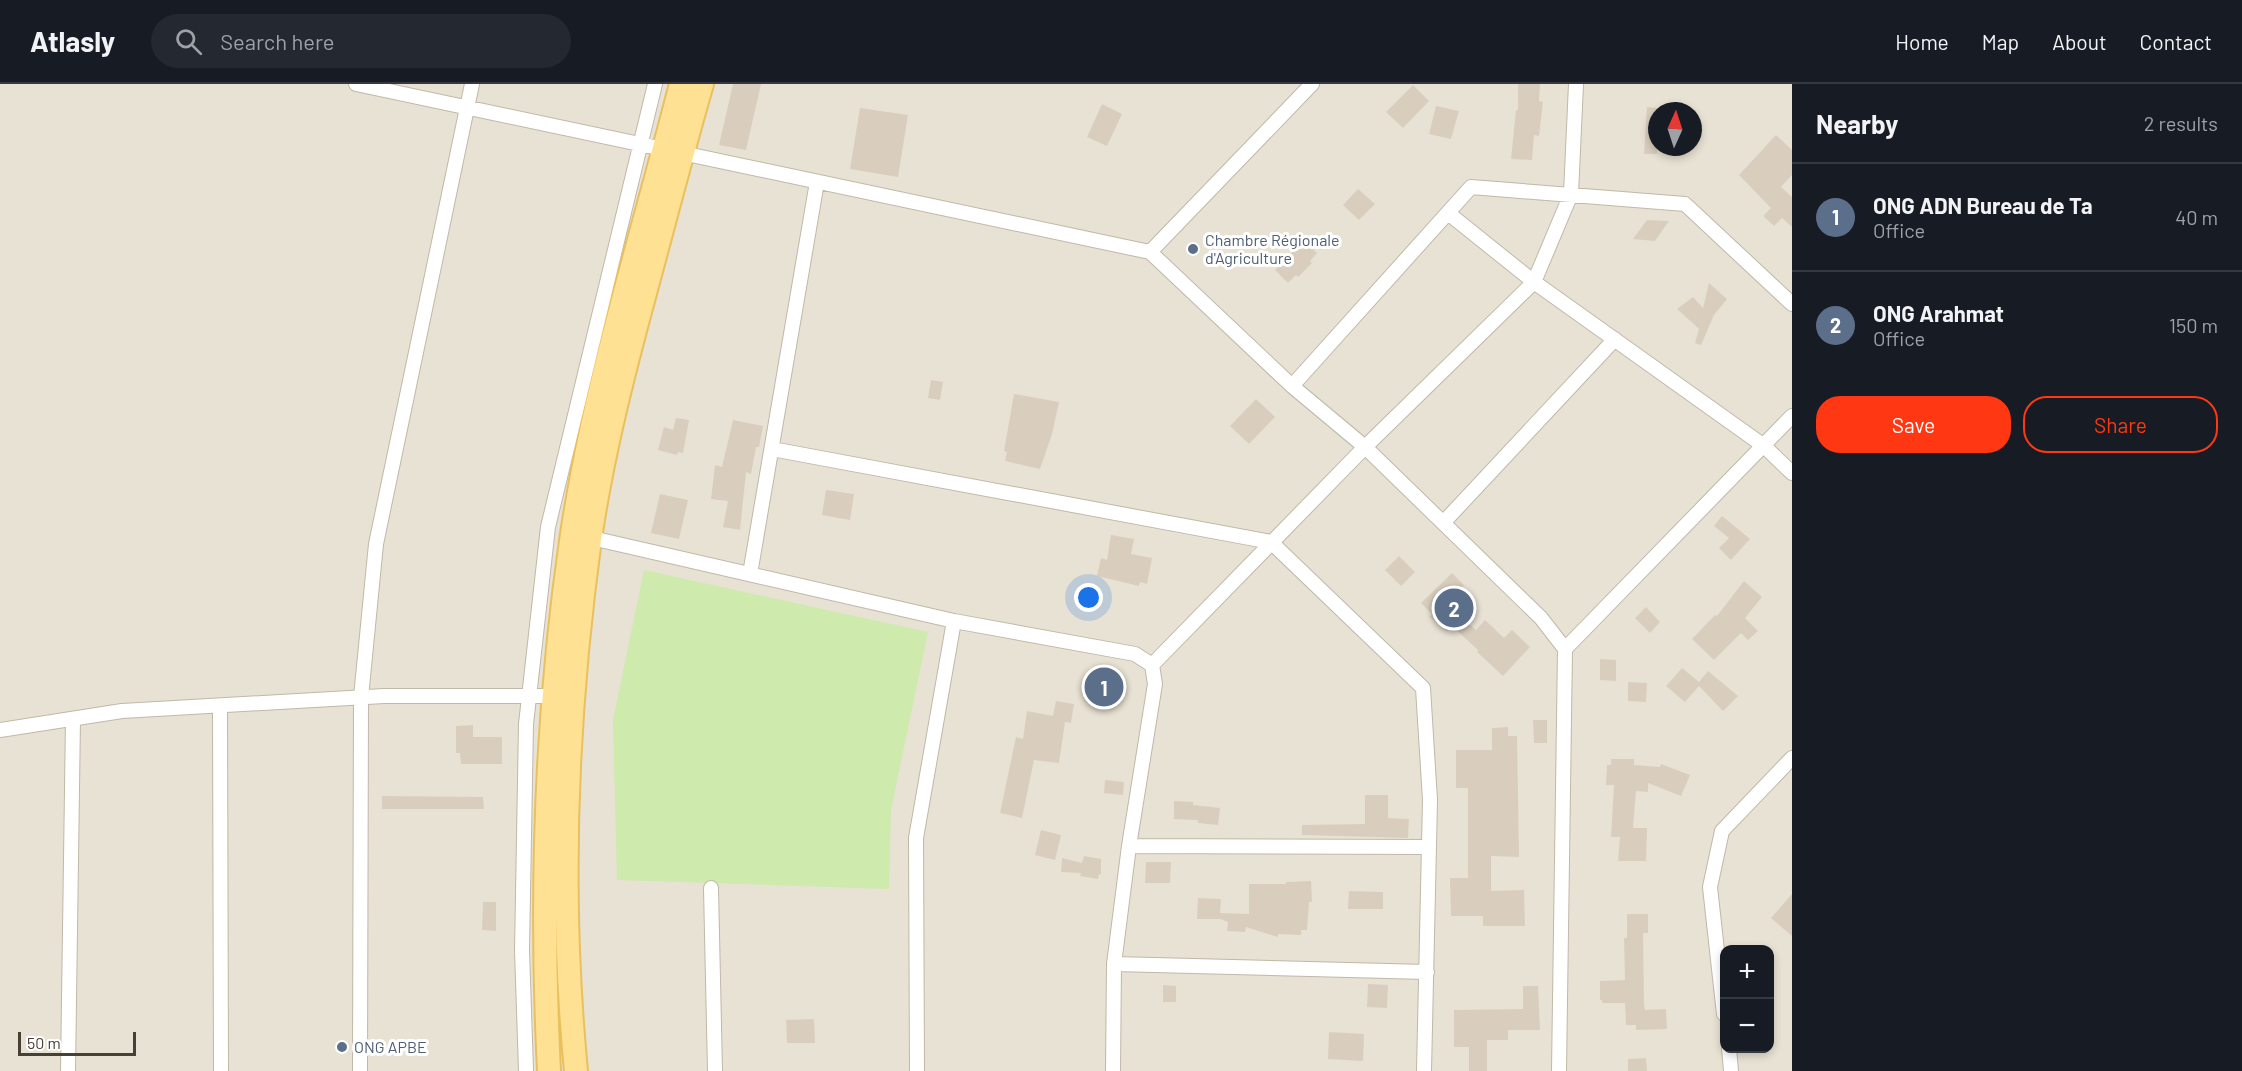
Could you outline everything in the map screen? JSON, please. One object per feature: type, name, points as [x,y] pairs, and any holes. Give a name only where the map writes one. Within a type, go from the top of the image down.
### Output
[{"type":"main road","points":[[673,152],[681,84]]},
{"type":"main road","points":[[549,1071],[546,1004],[564,696],[581,535],[607,361],[673,152],[702,84]]},
{"type":"main road","points":[[558,824],[576,1071]]},
{"type":"street","points":[[356,84],[1150,252],[1292,386],[1365,447],[1541,618],[1565,649],[1559,1071]]},
{"type":"street","points":[[360,1071],[361,698],[376,544],[472,84]]},
{"type":"street","points":[[526,1071],[522,950],[525,724],[548,527],[654,84]]},
{"type":"street","points":[[1150,252],[1312,84]]},
{"type":"street","points":[[1152,665],[1365,447],[1534,282],[1571,194],[1576,84]]},
{"type":"street","points":[[750,574],[817,182]]},
{"type":"street","points":[[1292,386],[1471,187],[1684,204],[1792,304]]},
{"type":"street","points":[[1448,213],[1534,282],[1764,446],[1792,473]]},
{"type":"street","points":[[1443,523],[1615,339]]},
{"type":"street","points":[[1565,649],[1792,416]]},
{"type":"street","points":[[772,449],[1271,543],[1423,688],[1430,800],[1424,1071]]},
{"type":"street","points":[[581,535],[954,621],[1135,654],[1152,665],[1155,684],[1129,846],[1114,964],[1113,1071]]},
{"type":"street","points":[[917,1071],[916,838],[954,621]]},
{"type":"street","points":[[0,730],[122,711],[361,698],[564,696]]},
{"type":"street","points":[[220,706],[221,1071]]},
{"type":"street","points":[[68,1071],[73,719]]},
{"type":"street","points":[[1723,999],[1710,887],[1722,831],[1792,758]]},
{"type":"street","points":[[1129,846],[1428,847]]},
{"type":"street","points":[[711,888],[715,1071]]},
{"type":"street","points":[[1114,964],[1427,972]]},
{"type":"street","points":[[1729,1053],[1731,1071]]},
{"type":"shaded area","points":[[0,84],[1792,84],[1792,1071],[0,1071]]},
{"type":"green space","points":[[644,570],[928,632],[891,810],[889,889],[617,880],[613,720]]},
{"type":"building","points":[[733,84],[761,84],[746,150],[719,145]]},
{"type":"building","points":[[1518,84],[1540,84],[1539,101],[1543,102],[1539,136],[1534,135],[1532,160],[1511,159],[1516,110],[1518,110]]},
{"type":"building","points":[[1413,85],[1429,101],[1403,128],[1386,112]]},
{"type":"building","points":[[1102,104],[1122,114],[1107,146],[1087,137]]},
{"type":"building","points":[[1436,106],[1459,111],[1451,139],[1429,134]]},
{"type":"building","points":[[1647,107],[1648,154],[1644,154]]},
{"type":"building","points":[[860,108],[908,115],[898,177],[850,169]]},
{"type":"building","points":[[1776,135],[1792,150],[1792,175],[1781,187],[1792,197],[1792,227],[1782,218],[1774,226],[1763,216],[1771,208],[1739,175]]},
{"type":"building","points":[[1358,189],[1375,204],[1359,220],[1343,205]]},
{"type":"building","points":[[1647,220],[1669,221],[1655,241],[1633,239]]},
{"type":"building","points":[[1304,240],[1317,253],[1310,261],[1312,263],[1288,283],[1275,270]]},
{"type":"building","points":[[1709,283],[1727,299],[1714,315],[1701,345],[1695,343],[1699,329],[1677,309],[1693,297],[1703,308]]},
{"type":"building","points":[[931,380],[943,382],[940,400],[928,398]]},
{"type":"building","points":[[1014,394],[1059,402],[1052,434],[1040,469],[1005,461],[1007,452],[1004,451]]},
{"type":"building","points":[[1256,399],[1275,417],[1249,444],[1230,426]]},
{"type":"building","points":[[676,418],[689,420],[683,453],[678,452],[677,455],[658,450],[664,427],[673,430]]},
{"type":"building","points":[[733,420],[763,426],[751,474],[746,472],[740,530],[723,527],[728,501],[711,499],[715,465],[722,467]]},
{"type":"building","points":[[826,490],[854,494],[850,520],[822,515]]},
{"type":"building","points":[[660,494],[688,500],[679,539],[651,533]]},
{"type":"building","points":[[1722,516],[1750,539],[1731,560],[1719,548],[1729,538],[1714,526]]},
{"type":"building","points":[[1111,535],[1134,539],[1131,554],[1152,558],[1147,584],[1140,582],[1139,586],[1097,576],[1101,558],[1107,560]]},
{"type":"building","points":[[1399,556],[1415,572],[1401,586],[1385,570]]},
{"type":"building","points":[[1452,573],[1464,585],[1454,594],[1460,600],[1452,609],[1476,630],[1485,620],[1504,638],[1512,630],[1530,647],[1503,676],[1452,626],[1447,631],[1430,617],[1432,614],[1421,603]]},
{"type":"building","points":[[1744,581],[1762,597],[1745,618],[1758,631],[1748,640],[1741,633],[1714,660],[1692,639],[1715,615],[1717,616]]},
{"type":"building","points":[[1646,607],[1660,622],[1650,633],[1635,618]]},
{"type":"building","points":[[1600,659],[1616,660],[1616,681],[1600,680]]},
{"type":"building","points":[[1682,668],[1699,682],[1708,671],[1738,696],[1723,711],[1699,686],[1685,702],[1666,686]]},
{"type":"building","points":[[1628,682],[1647,683],[1646,702],[1628,701]]},
{"type":"building","points":[[1056,701],[1074,704],[1071,723],[1065,722],[1059,763],[1034,760],[1022,818],[1000,813],[1016,737],[1023,739],[1027,711],[1053,716]]},
{"type":"building","points":[[1533,720],[1547,720],[1547,743],[1534,743]]},
{"type":"building","points":[[473,725],[473,737],[502,737],[502,764],[461,764],[460,753],[456,753],[456,726]]},
{"type":"building","points":[[1508,727],[1508,736],[1517,736],[1519,857],[1491,856],[1491,891],[1524,890],[1525,926],[1483,926],[1483,916],[1451,916],[1450,878],[1468,878],[1468,788],[1456,788],[1456,750],[1492,750],[1492,728]]},
{"type":"building","points":[[1611,759],[1634,759],[1634,765],[1660,767],[1661,764],[1690,775],[1681,796],[1648,783],[1648,792],[1636,791],[1633,828],[1647,828],[1646,861],[1618,861],[1620,837],[1611,837],[1614,785],[1606,785],[1607,765],[1611,765]]},
{"type":"building","points":[[1105,780],[1124,782],[1123,795],[1104,793]]},
{"type":"building","points":[[1365,795],[1388,795],[1388,818],[1409,819],[1408,838],[1302,835],[1302,825],[1365,824]]},
{"type":"building","points":[[382,796],[483,797],[484,809],[382,809]]},
{"type":"building","points":[[1174,801],[1193,802],[1193,805],[1220,808],[1218,825],[1198,823],[1198,820],[1174,819]]},
{"type":"building","points":[[1041,830],[1061,835],[1055,860],[1035,855]]},
{"type":"building","points":[[1084,856],[1101,859],[1101,874],[1098,879],[1080,876],[1081,873],[1061,872],[1062,858],[1082,863]]},
{"type":"building","points":[[1146,862],[1171,862],[1170,883],[1145,883]]},
{"type":"building","points":[[1311,881],[1312,902],[1309,902],[1307,930],[1301,930],[1301,935],[1278,934],[1278,937],[1246,927],[1245,932],[1227,931],[1228,922],[1220,919],[1197,919],[1198,898],[1221,899],[1220,913],[1249,914],[1249,884]]},
{"type":"building","points":[[1349,891],[1383,892],[1383,909],[1348,909]]},
{"type":"building","points":[[1792,894],[1792,936],[1771,918]]},
{"type":"building","points":[[483,902],[496,902],[496,931],[482,930]]},
{"type":"building","points":[[1627,914],[1648,914],[1648,933],[1643,933],[1644,1005],[1645,1010],[1666,1009],[1667,1029],[1636,1030],[1636,1025],[1626,1025],[1625,1003],[1602,1003],[1600,1000],[1600,981],[1625,980],[1624,938],[1627,938]]},
{"type":"building","points":[[1368,984],[1388,985],[1387,1008],[1367,1007]]},
{"type":"building","points":[[1163,985],[1176,986],[1176,1002],[1163,1002]]},
{"type":"building","points":[[1523,986],[1538,986],[1540,1030],[1508,1030],[1508,1040],[1487,1040],[1487,1071],[1469,1071],[1469,1047],[1454,1047],[1454,1010],[1523,1009]]},
{"type":"building","points":[[814,1019],[815,1043],[787,1043],[786,1020]]},
{"type":"building","points":[[1329,1032],[1364,1034],[1363,1061],[1328,1059]]},
{"type":"building","points":[[1646,1058],[1647,1071],[1628,1071],[1628,1059]]},
{"type":"place","name":"Chambre Régionale d'Agriculture","points":[[1193,249]]},
{"type":"place","name":"ONG Arahmat","points":[[1454,608]]},
{"type":"place","name":"ONG ADN Bureau de Ta","points":[[1104,687]]},
{"type":"place","name":"ONG APBE","points":[[342,1047]]}]
